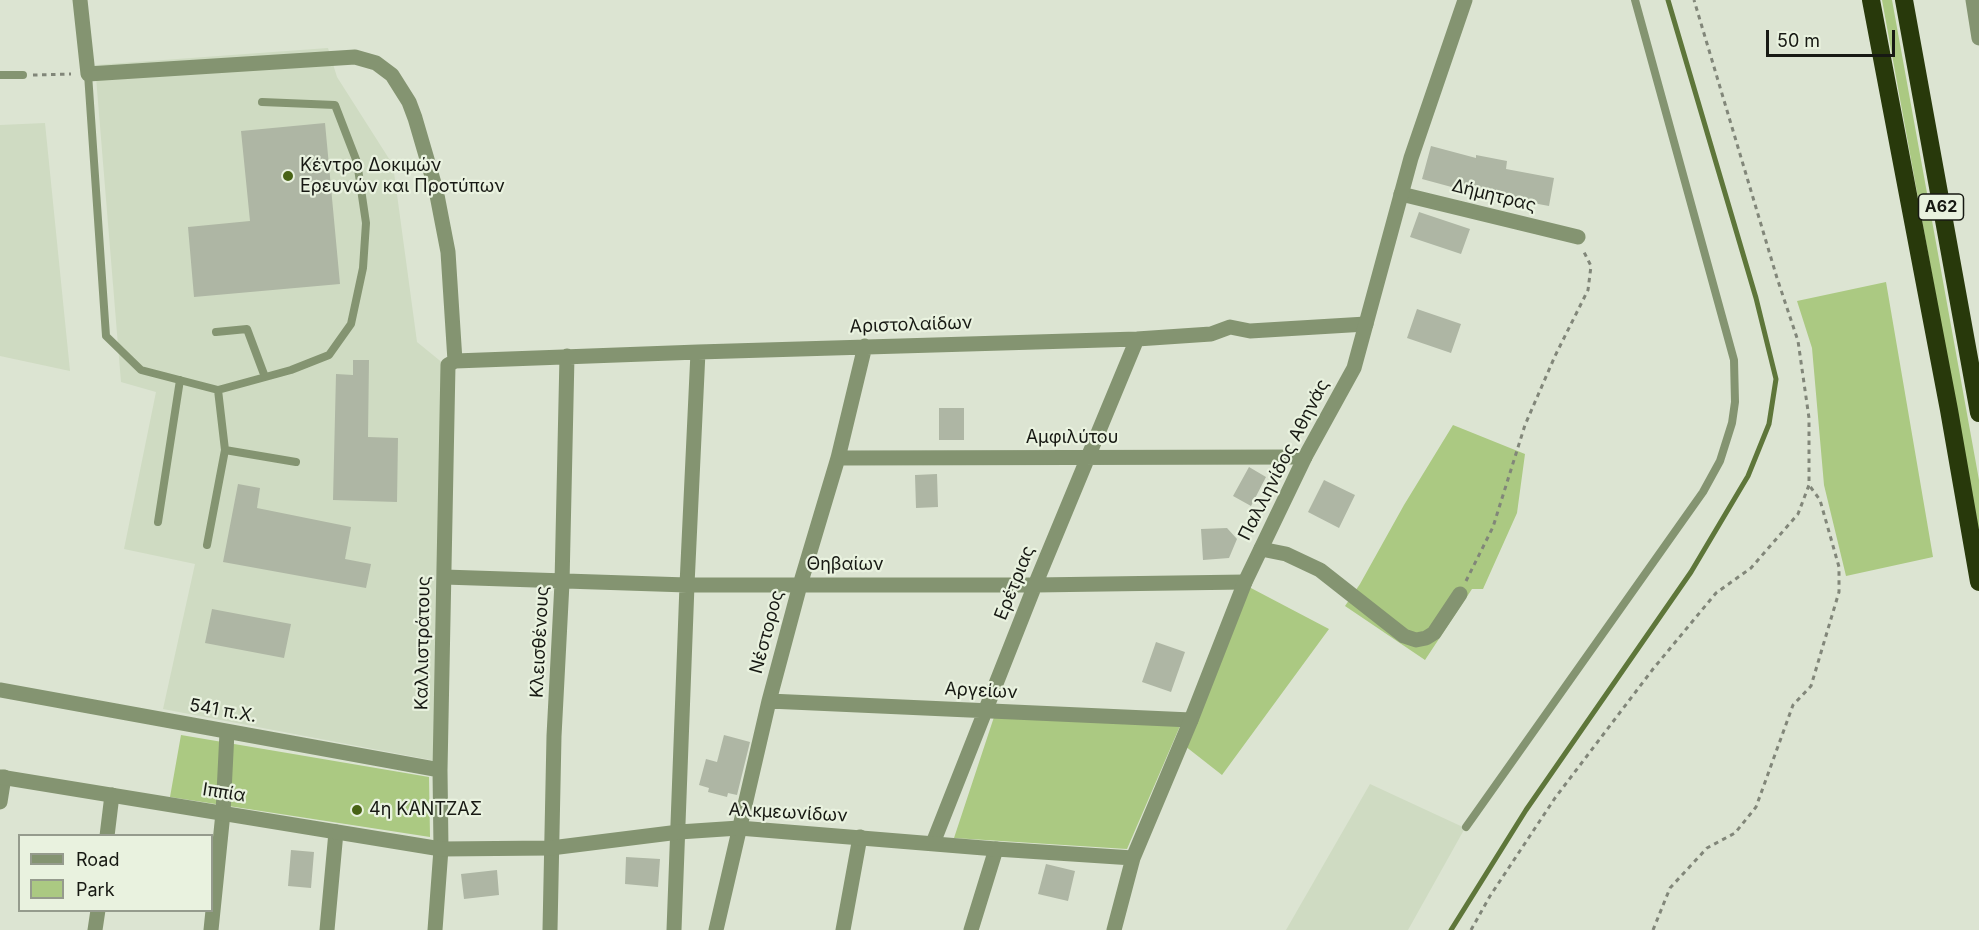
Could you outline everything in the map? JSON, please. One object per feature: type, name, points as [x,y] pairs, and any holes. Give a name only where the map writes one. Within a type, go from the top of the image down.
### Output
[{"type":"highway","name":"Α62","points":[[1871,0],[1949,410],[1979,582]]},
{"type":"highway","name":"Α62","points":[[1904,0],[1979,414]]},
{"type":"street","points":[[80,0],[88,74],[355,57],[384,68],[392,75],[416,118],[436,190],[448,252],[455,362]]},
{"type":"street","name":"Παλληνίδος Αθηνάς","points":[[1114,930],[1133,858],[1191,720],[1245,582],[1305,457],[1354,368],[1411,158],[1465,0]]},
{"type":"street","points":[[1973,0],[1979,38]]},
{"type":"street","name":"Δήμητρας","points":[[1401,194],[1578,237]]},
{"type":"street","name":"Αριστολαίδων","points":[[455,362],[567,356],[1137,339],[1211,334],[1230,327],[1250,332],[1366,324]]},
{"type":"street","name":"Ερέτριας","points":[[933,843],[1035,585],[1137,339]]},
{"type":"street","name":"Νέστορος","points":[[716,930],[769,701],[800,585],[838,458],[865,346]]},
{"type":"street","points":[[674,930],[698,352]]},
{"type":"street","name":"Κλεισθένους","points":[[550,930],[567,356]]},
{"type":"street","name":"Καλλιστράτους","points":[[435,930],[441,849],[440,770],[448,365],[455,362]]},
{"type":"street","name":"Αμφιλύτου","points":[[838,458],[1305,457]]},
{"type":"street","points":[[1261,549],[1286,554],[1320,570],[1404,636],[1416,640],[1434,633],[1460,594]]},
{"type":"street","name":"Θηβαίων","points":[[444,577],[562,583],[687,585],[1035,585],[1245,582]]},
{"type":"street","name":"541 π.Χ.","points":[[0,690],[440,770]]},
{"type":"street","name":"Αργείων","points":[[769,701],[1191,720]]},
{"type":"street","points":[[213,910],[223,813],[228,732]]},
{"type":"street","points":[[0,802],[2,777]]},
{"type":"street","name":"Ιππία","points":[[2,777],[441,849]]},
{"type":"street","points":[[107,834],[112,795]]},
{"type":"street","name":"Αλκμεωνίδων","points":[[441,849],[551,848],[679,832],[739,828],[1133,858]]},
{"type":"street","points":[[327,930],[336,832]]},
{"type":"street","points":[[843,930],[860,837]]},
{"type":"street","points":[[971,930],[996,849]]},
{"type":"street","points":[[95,930],[98,912]]},
{"type":"street","points":[[211,930],[213,912]]},
{"type":"lane","points":[[1466,827],[1702,492],[1720,461],[1732,423],[1735,402],[1734,360],[1635,0]]},
{"type":"lane","points":[[88,74],[106,336],[141,370],[218,390],[291,370],[329,355],[351,324],[363,268],[366,223],[357,162],[335,105],[262,102]]},
{"type":"lane","points":[[0,75],[23,75]]},
{"type":"lane","points":[[216,332],[247,329],[265,377]]},
{"type":"lane","points":[[158,522],[180,380]]},
{"type":"lane","points":[[207,545],[225,450],[218,390]]},
{"type":"lane","points":[[225,450],[296,462]]},
{"type":"path","points":[[23,75],[88,74]]},
{"type":"path","points":[[1460,594],[1493,527],[1525,425],[1555,356],[1588,290],[1590,266],[1578,237]]},
{"type":"path","points":[[1653,930],[1670,888],[1707,849],[1735,833],[1756,807],[1793,705],[1811,686],[1839,592],[1839,567],[1820,500],[1809,485]]},
{"type":"shaded area","points":[[328,48],[337,77],[393,165],[417,342],[444,364],[436,761],[163,709],[195,564],[124,549],[156,392],[121,382],[95,65]]},
{"type":"shaded area","points":[[45,123],[70,371],[0,356],[0,125]]},
{"type":"shaded area","points":[[1370,784],[1465,828],[1408,930],[1286,930]]},
{"type":"green space","points":[[1882,0],[1892,0],[1979,480],[1979,533]]},
{"type":"green space","points":[[1886,282],[1933,557],[1846,576],[1824,485],[1812,348],[1797,301]]},
{"type":"green space","points":[[1453,425],[1525,454],[1517,513],[1483,589],[1472,589],[1425,660],[1345,606]]},
{"type":"green space","points":[[1249,587],[1329,629],[1222,775],[1185,746]]},
{"type":"green space","points":[[994,717],[1180,726],[1127,849],[954,838]]},
{"type":"green space","points":[[181,735],[429,777],[430,837],[170,797]]},
{"type":"building","name":"Κέντρο Δοκιμών Ερευνών και Προτύπων","points":[[325,123],[340,284],[194,297],[188,227],[250,221],[241,131]]},
{"type":"building","points":[[1431,146],[1476,158],[1476,155],[1507,161],[1506,169],[1554,178],[1549,206],[1501,197],[1500,201],[1469,195],[1470,192],[1422,179]]},
{"type":"building","points":[[1419,212],[1470,229],[1461,254],[1410,237]]},
{"type":"building","points":[[1417,309],[1461,324],[1451,353],[1407,338]]},
{"type":"building","points":[[353,360],[369,360],[368,437],[398,438],[397,502],[333,500],[336,374],[353,375]]},
{"type":"building","points":[[939,408],[964,408],[964,440],[939,440]]},
{"type":"building","points":[[1249,467],[1266,477],[1251,506],[1233,496]]},
{"type":"building","points":[[937,474],[938,507],[916,508],[915,475]]},
{"type":"building","points":[[1324,480],[1355,495],[1339,528],[1308,512]]},
{"type":"building","points":[[238,484],[260,488],[257,508],[351,527],[345,559],[371,564],[366,588],[223,562]]},
{"type":"building","points":[[1227,528],[1237,539],[1229,558],[1203,560],[1201,529]]},
{"type":"building","points":[[212,609],[291,624],[284,658],[205,643]]},
{"type":"building","points":[[1156,642],[1185,652],[1171,692],[1142,682]]},
{"type":"building","points":[[724,735],[750,742],[737,795],[728,793],[727,797],[708,792],[709,788],[699,785],[706,759],[717,762]]},
{"type":"building","points":[[291,850],[314,852],[311,888],[288,886]]},
{"type":"building","points":[[626,857],[660,859],[658,887],[625,884]]},
{"type":"building","points":[[1046,864],[1075,871],[1068,901],[1038,894]]},
{"type":"building","points":[[497,870],[499,895],[464,899],[461,874]]},
{"type":"waterway","points":[[1451,930],[1526,810],[1691,572],[1748,476],[1769,424],[1776,379],[1756,298],[1668,0]]},
{"type":"place","name":"Κέντρο Δοκιμών Ερευνών και Προτύπων","points":[[288,176]]},
{"type":"place","name":"4η ΚΑΝΤΖΑΣ","points":[[357,810]]}]
